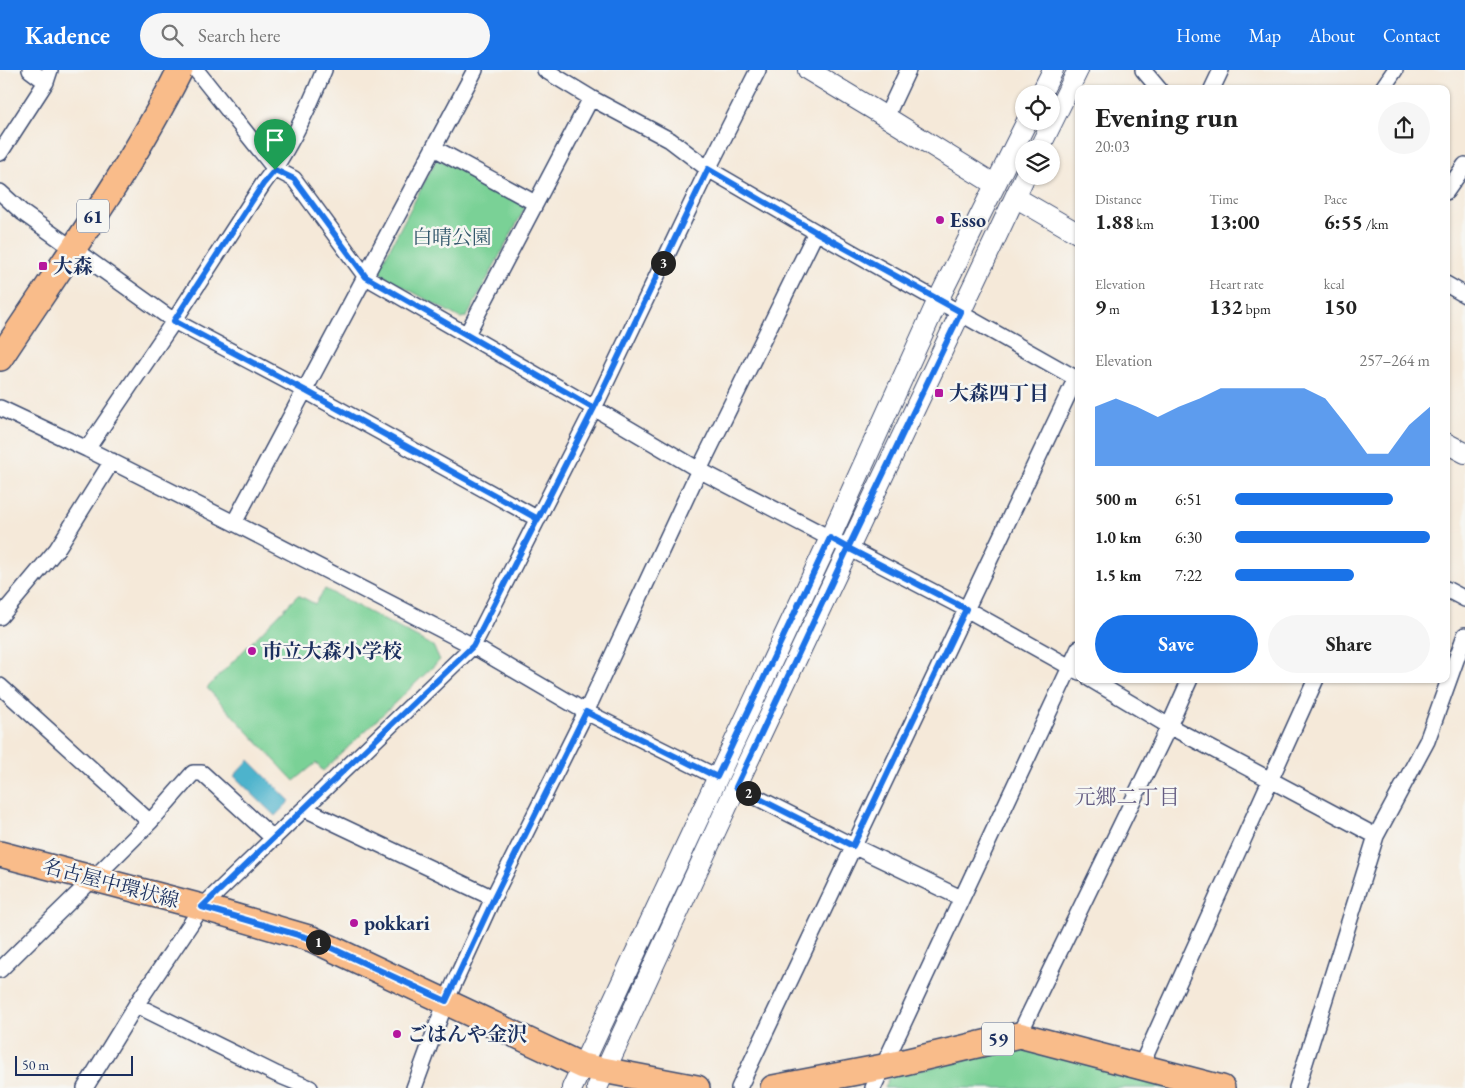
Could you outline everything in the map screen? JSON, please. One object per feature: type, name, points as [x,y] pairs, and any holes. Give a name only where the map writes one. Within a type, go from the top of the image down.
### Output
[{"type":"main road","name":"61","points":[[0,358],[130,159],[180,70]]},
{"type":"main road","name":"名古屋中環状線","points":[[0,854],[202,907],[312,939],[446,1001],[589,1078],[697,1088]]},
{"type":"main road","name":"59","points":[[773,1088],[878,1077],[1019,1034],[1140,1068],[1222,1088]]},
{"type":"street","points":[[0,153],[48,76],[30,70]]},
{"type":"street","points":[[196,70],[275,170],[294,179],[366,277],[699,470],[966,609],[1074,670],[961,898],[878,1077]]},
{"type":"street","points":[[87,449],[174,321],[263,184],[275,170],[311,103],[324,70]]},
{"type":"street","points":[[234,523],[306,391],[475,70]]},
{"type":"street","points":[[545,70],[591,98],[670,140],[708,169],[816,232],[1075,378]]},
{"type":"street","points":[[85,1088],[136,1005],[202,907],[473,646],[594,408],[708,169],[758,70]]},
{"type":"street","points":[[808,70],[994,184]]},
{"type":"street","points":[[886,117],[908,70]]},
{"type":"street","points":[[1046,85],[1053,70]]},
{"type":"street","points":[[1043,140],[1078,70]]},
{"type":"street","points":[[1143,70],[1156,85]]},
{"type":"street","points":[[1214,85],[1221,70]]},
{"type":"street","points":[[1385,85],[1395,70]]},
{"type":"street","points":[[466,334],[591,98]]},
{"type":"street","points":[[589,1078],[717,777],[830,538],[938,300],[1022,130]]},
{"type":"street","points":[[434,148],[534,203]]},
{"type":"street","points":[[1450,186],[1465,165]]},
{"type":"street","points":[[589,1078],[736,787],[1021,185]]},
{"type":"street","points":[[0,192],[24,213],[174,321],[306,391],[538,519]]},
{"type":"street","points":[[1015,197],[1075,232]]},
{"type":"street","points":[[414,1088],[446,1001],[494,898],[586,712],[699,470],[816,232]]},
{"type":"street","points":[[1450,286],[1465,295]]},
{"type":"street","points":[[739,1088],[1075,383]]},
{"type":"street","points":[[0,408],[87,449],[473,646],[586,712],[717,777]]},
{"type":"street","points":[[1450,445],[1465,453]]},
{"type":"street","points":[[0,617],[57,549],[112,462]]},
{"type":"street","points":[[1450,591],[1465,599]]},
{"type":"street","points":[[1450,677],[1465,635]]},
{"type":"street","points":[[1097,683],[1169,726],[1376,836]]},
{"type":"street","points":[[1019,1034],[1188,683]]},
{"type":"street","points":[[1140,1068],[1314,683]]},
{"type":"street","points":[[1297,1088],[1376,836],[1427,741],[1448,683]]},
{"type":"street","points":[[0,686],[150,822]]},
{"type":"street","points":[[0,970],[92,878],[110,864],[193,773],[202,773],[274,839]]},
{"type":"street","points":[[736,787],[961,898]]},
{"type":"street","points":[[305,809],[494,898]]},
{"type":"street","points":[[136,1005],[276,1074],[310,1088]]},
{"type":"green space","name":"白晴公園","points":[[437,158],[526,206],[467,317],[460,318],[382,275],[379,269]]},
{"type":"green space","points":[[325,589],[433,646],[440,660],[323,771],[316,763],[294,781],[207,688],[298,595],[315,604]]},
{"type":"green space","points":[[1018,1049],[1030,1050],[1183,1088],[884,1088],[888,1079],[893,1075]]},
{"type":"water","points":[[249,760],[290,801],[275,816],[234,776]]},
{"type":"place","name":"Esso","points":[[940,220]]},
{"type":"place","name":"大森","points":[[43,266]]},
{"type":"place","name":"大森四丁目","points":[[939,393]]},
{"type":"place","name":"市立大森小学校","points":[[252,651]]},
{"type":"place","name":"pokkari","points":[[354,923]]},
{"type":"place","name":"ごはんや金沢","points":[[397,1034]]},
{"type":"district","name":"元郷二丁目","points":[[1127,797]]},
{"type":"route","points":[[275,170],[263,184],[174,321],[306,391],[538,519],[594,408],[708,169],[816,232],[961,312],[848,548],[966,609],[853,846],[736,787],[848,548],[830,538],[717,777],[586,712],[494,898],[446,1001],[312,939],[202,907],[473,646],[594,408],[366,277],[294,179],[275,170]]}]
